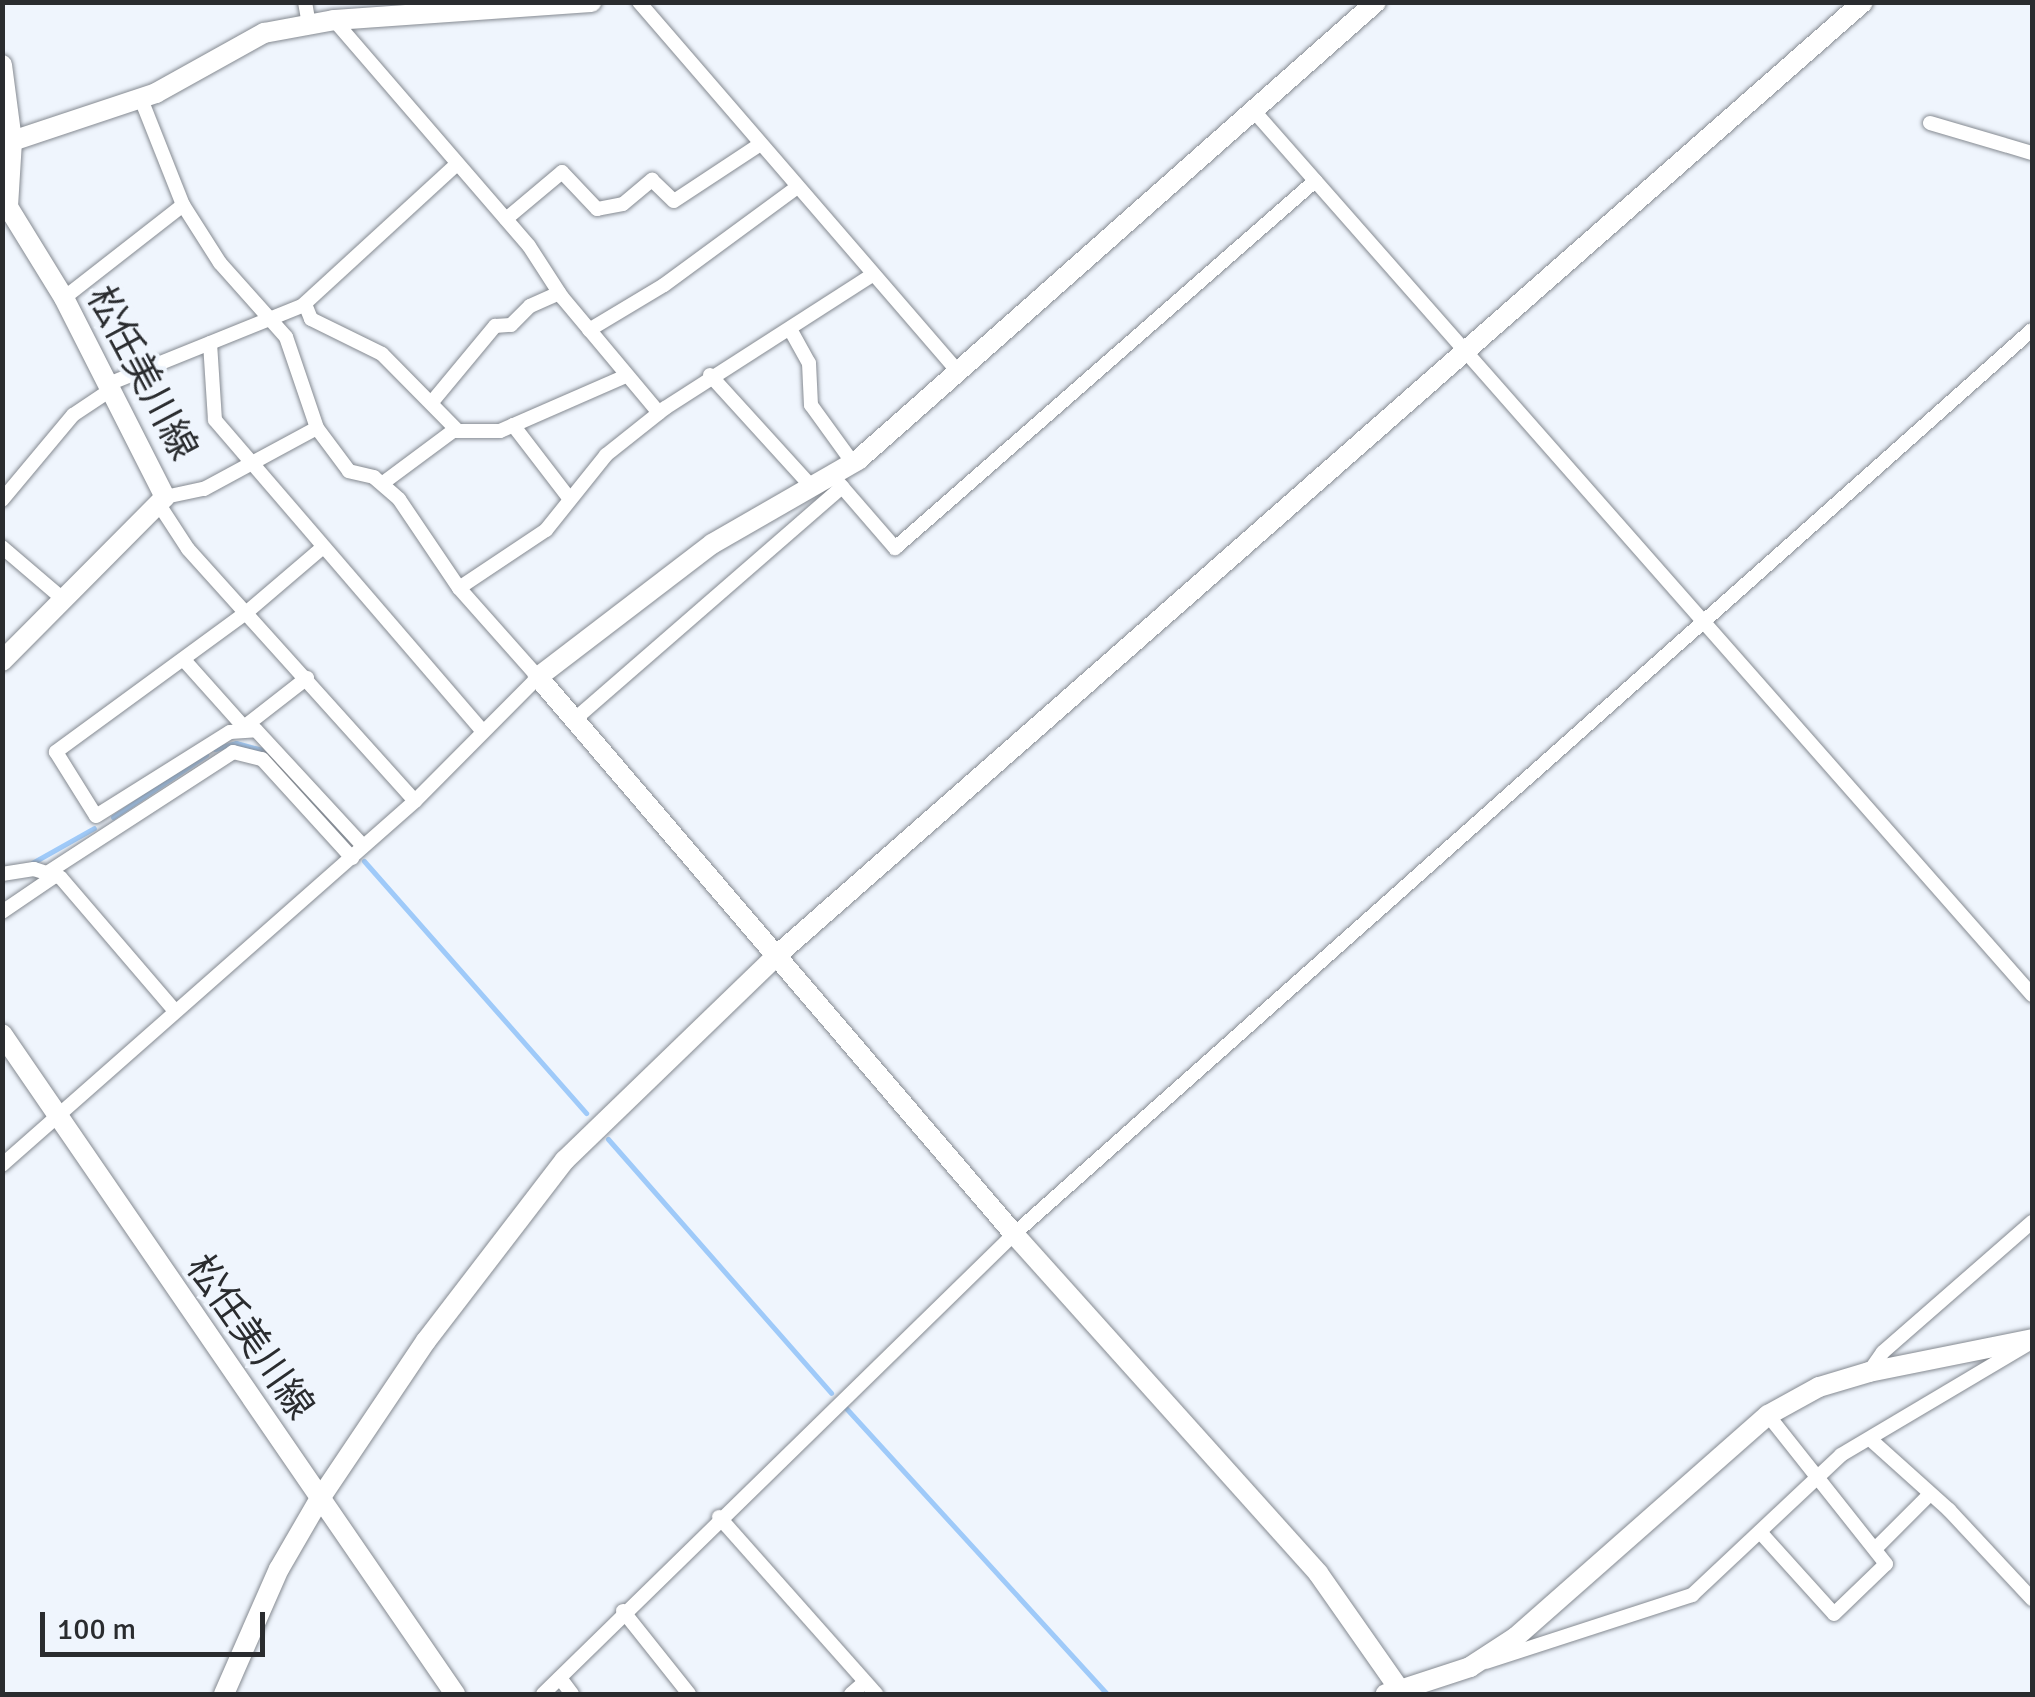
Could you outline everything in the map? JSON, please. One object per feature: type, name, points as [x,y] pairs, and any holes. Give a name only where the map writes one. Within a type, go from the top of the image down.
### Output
[{"type":"street","points":[[305,2],[308,25]]},
{"type":"street","points":[[12,140],[141,99],[264,33],[334,20],[591,2]]},
{"type":"street","points":[[639,2],[871,276],[958,371]]},
{"type":"street","points":[[575,719],[853,463],[1376,2]]},
{"type":"street","points":[[224,1694],[279,1569],[319,1500],[426,1341],[565,1160],[776,956],[1863,2]]},
{"type":"street","points":[[334,20],[506,220],[560,293],[659,413]]},
{"type":"street","name":"松任美川線","points":[[2,65],[12,140],[5,210],[64,298],[107,388],[160,476],[162,502],[2,661]]},
{"type":"street","points":[[141,99],[183,205],[220,263],[286,337],[317,428],[349,471],[383,483],[459,588],[1014,1234],[1318,1572],[1396,1693],[1692,1595],[1820,1475],[2032,1340]]},
{"type":"street","points":[[1253,110],[2032,996]]},
{"type":"street","points":[[1930,123],[2032,153]]},
{"type":"street","points":[[506,220],[562,172],[597,209],[623,204],[652,180],[674,201],[759,145]]},
{"type":"street","points":[[2,500],[73,415],[107,388],[210,344],[274,322],[305,304],[456,164]]},
{"type":"street","points":[[837,480],[895,548],[1315,181]]},
{"type":"street","points":[[590,330],[796,188]]},
{"type":"street","points":[[64,298],[183,205]]},
{"type":"street","points":[[459,588],[546,530],[606,455],[659,413],[710,375],[871,276]]},
{"type":"street","points":[[432,402],[495,326],[511,325],[530,306],[560,293]]},
{"type":"street","points":[[305,304],[310,318],[382,354],[458,431]]},
{"type":"street","points":[[790,329],[810,363],[812,405],[853,463]]},
{"type":"street","points":[[544,1694],[719,1517],[1014,1234],[2032,330]]},
{"type":"street","points":[[210,344],[215,420],[249,464],[482,729]]},
{"type":"street","points":[[710,375],[811,486]]},
{"type":"street","points":[[383,483],[458,431],[512,424],[626,376]]},
{"type":"street","points":[[512,424],[569,498]]},
{"type":"street","points":[[317,428],[204,488],[162,502],[188,548],[415,801]]},
{"type":"street","points":[[2,1165],[415,801],[482,729],[538,677],[640,593],[811,486],[837,480]]},
{"type":"street","points":[[2,547],[64,600]]},
{"type":"street","points":[[106,832],[56,752],[248,612],[322,548]]},
{"type":"street","points":[[184,660],[244,727],[265,737],[358,852]]},
{"type":"street","points":[[96,816],[244,727],[307,678]]},
{"type":"street","points":[[2,912],[106,832],[232,752],[262,759],[358,852]]},
{"type":"street","points":[[2,874],[51,874],[174,1010]]},
{"type":"street","name":"松任美川線","points":[[2,1034],[56,1118],[455,1694]]},
{"type":"street","points":[[1869,1372],[1883,1352],[2032,1222]]},
{"type":"street","points":[[1470,1667],[1516,1637],[1768,1414],[1820,1387],[1869,1372],[2032,1340]]},
{"type":"street","points":[[1760,1532],[1834,1614],[1886,1564],[1820,1475],[1768,1414]]},
{"type":"street","points":[[1870,1440],[1930,1494],[2032,1599]]},
{"type":"street","points":[[1875,1549],[1930,1494]]},
{"type":"street","points":[[719,1517],[876,1694]]},
{"type":"street","points":[[623,1611],[689,1694]]},
{"type":"street","points":[[560,1678],[572,1694]]},
{"type":"street","points":[[850,1694],[865,1682]]},
{"type":"waterway","points":[[215,749],[236,743],[266,751]]},
{"type":"waterway","points":[[113,817],[206,755]]},
{"type":"waterway","points":[[294,781],[347,839]]},
{"type":"waterway","points":[[32,863],[94,828]]},
{"type":"waterway","points":[[364,861],[586,1113]]},
{"type":"waterway","points":[[608,1139],[831,1393]]},
{"type":"waterway","points":[[845,1407],[1107,1694]]}]
